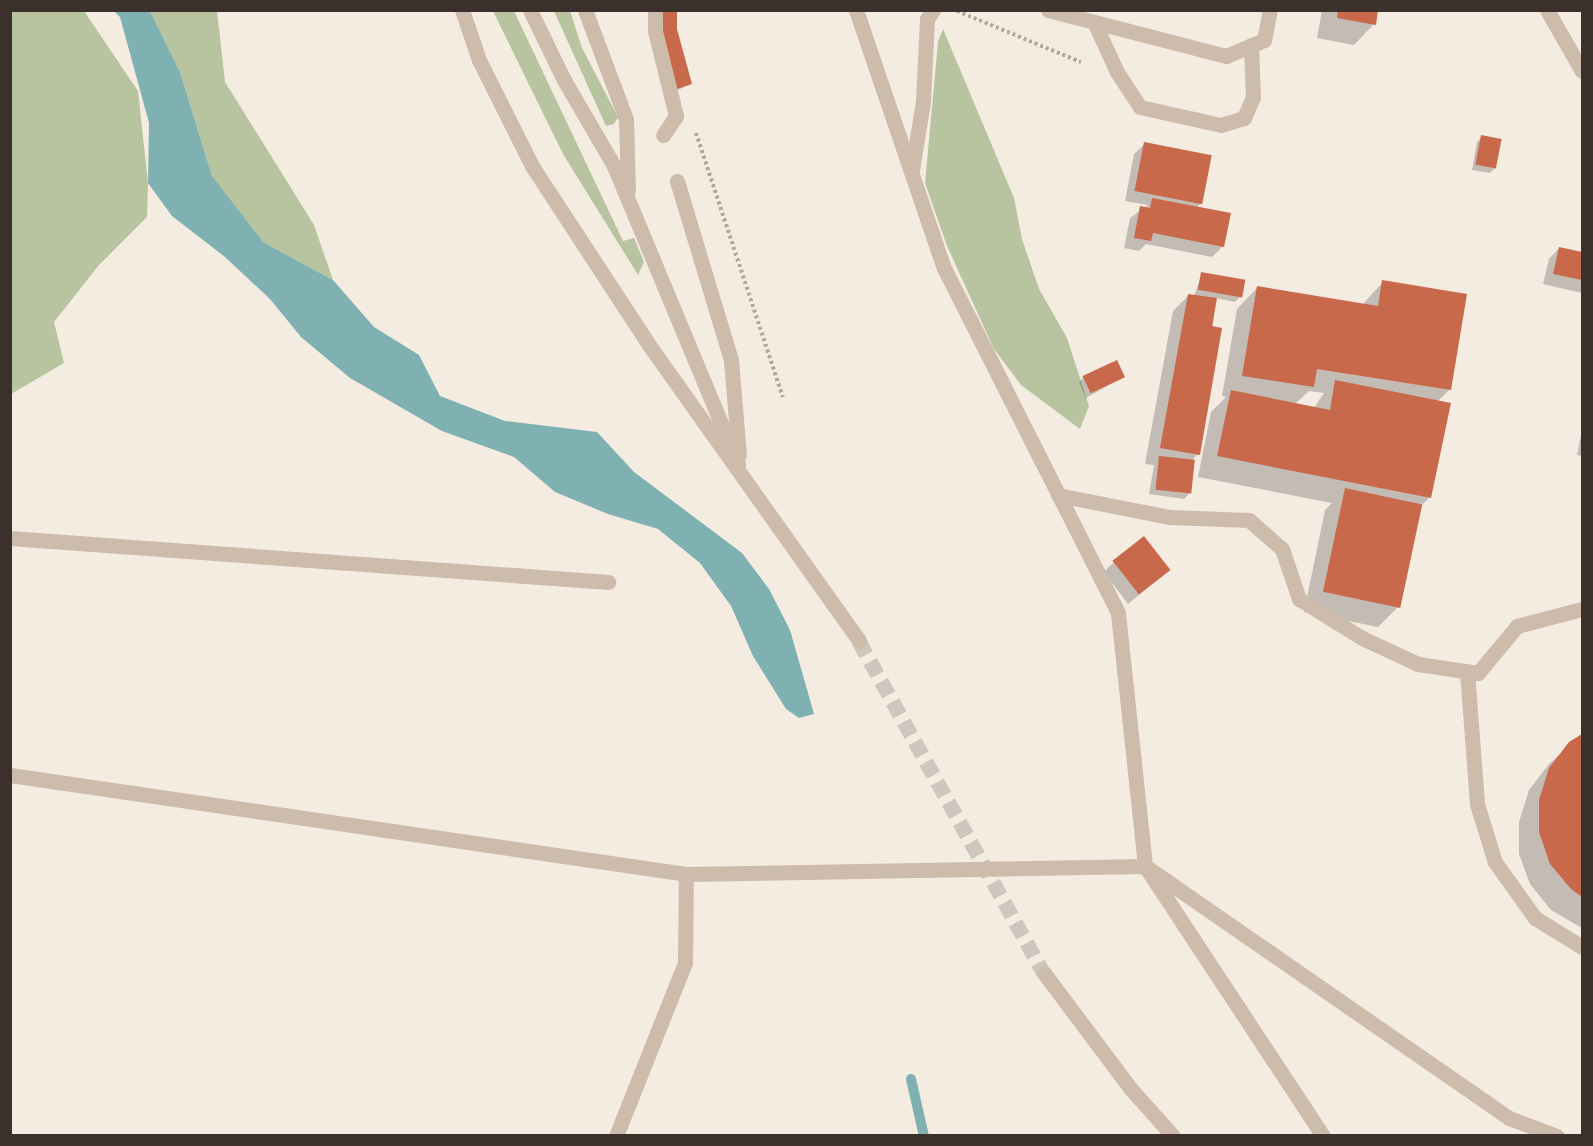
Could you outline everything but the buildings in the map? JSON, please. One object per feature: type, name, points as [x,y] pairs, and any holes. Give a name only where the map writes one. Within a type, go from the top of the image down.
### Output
[{"type":"street","points":[[462,10],[478,60],[532,166],[649,345],[740,470],[859,641]]},
{"type":"street","points":[[530,10],[564,81],[614,166],[740,470]]},
{"type":"street","points":[[585,10],[626,120],[628,202]]},
{"type":"street","points":[[655,10],[655,31],[676,116],[663,135]]},
{"type":"street","points":[[856,10],[944,268],[1118,613],[1145,866],[1323,1136]]},
{"type":"street","points":[[912,173],[923,101],[927,19],[933,10]]},
{"type":"street","points":[[1047,10],[1226,56],[1264,40],[1270,10]]},
{"type":"street","points":[[1547,10],[1582,71]]},
{"type":"street","points":[[1095,24],[1117,72],[1140,107],[1212,123],[1244,118],[1253,97],[1251,45]]},
{"type":"street","points":[[676,181],[731,360],[740,470]]},
{"type":"street","points":[[1058,495],[1169,517],[1249,520],[1282,549],[1299,599],[1362,638],[1418,664],[1478,673],[1517,626],[1582,609]]},
{"type":"street","points":[[10,537],[608,582]]},
{"type":"street","points":[[1467,671],[1477,804],[1495,862],[1534,918],[1582,947]]},
{"type":"street","points":[[10,774],[686,874],[1145,866],[1509,1118],[1557,1136]]},
{"type":"street","points":[[616,1136],[685,963],[686,874]]},
{"type":"street","points":[[1044,973],[1130,1088],[1173,1136]]},
{"type":"path","points":[[955,10],[1081,63]]},
{"type":"path","points":[[721,217],[783,397]]},
{"type":"green space","points":[[11,10],[84,11],[138,91],[148,183],[147,217],[99,265],[54,322],[64,363],[11,394]]},
{"type":"green space","points":[[150,11],[217,11],[225,82],[314,225],[333,280],[263,242],[231,204],[212,176],[180,72]]},
{"type":"green space","points":[[493,11],[514,11],[623,241],[634,238],[644,262],[638,275],[563,154]]},
{"type":"green space","points":[[554,11],[570,11],[582,48],[618,117],[614,124],[606,126]]},
{"type":"green space","points":[[943,29],[1014,198],[1022,239],[1039,289],[1067,338],[1089,406],[1080,429],[1021,385],[994,349],[947,246],[925,183],[938,42]]},
{"type":"water","points":[[114,11],[150,11],[180,72],[212,176],[263,242],[333,280],[374,327],[419,355],[440,396],[505,421],[597,432],[634,472],[742,553],[769,589],[790,630],[814,714],[799,718],[786,709],[753,656],[731,606],[700,563],[658,529],[608,514],[555,492],[514,457],[442,431],[350,378],[301,337],[270,299],[225,257],[172,216],[148,183],[149,123],[120,17]]},
{"type":"waterway","points":[[911,1079],[924,1136]]},
{"type":"tunnel","points":[[859,641],[1044,973]]}]
